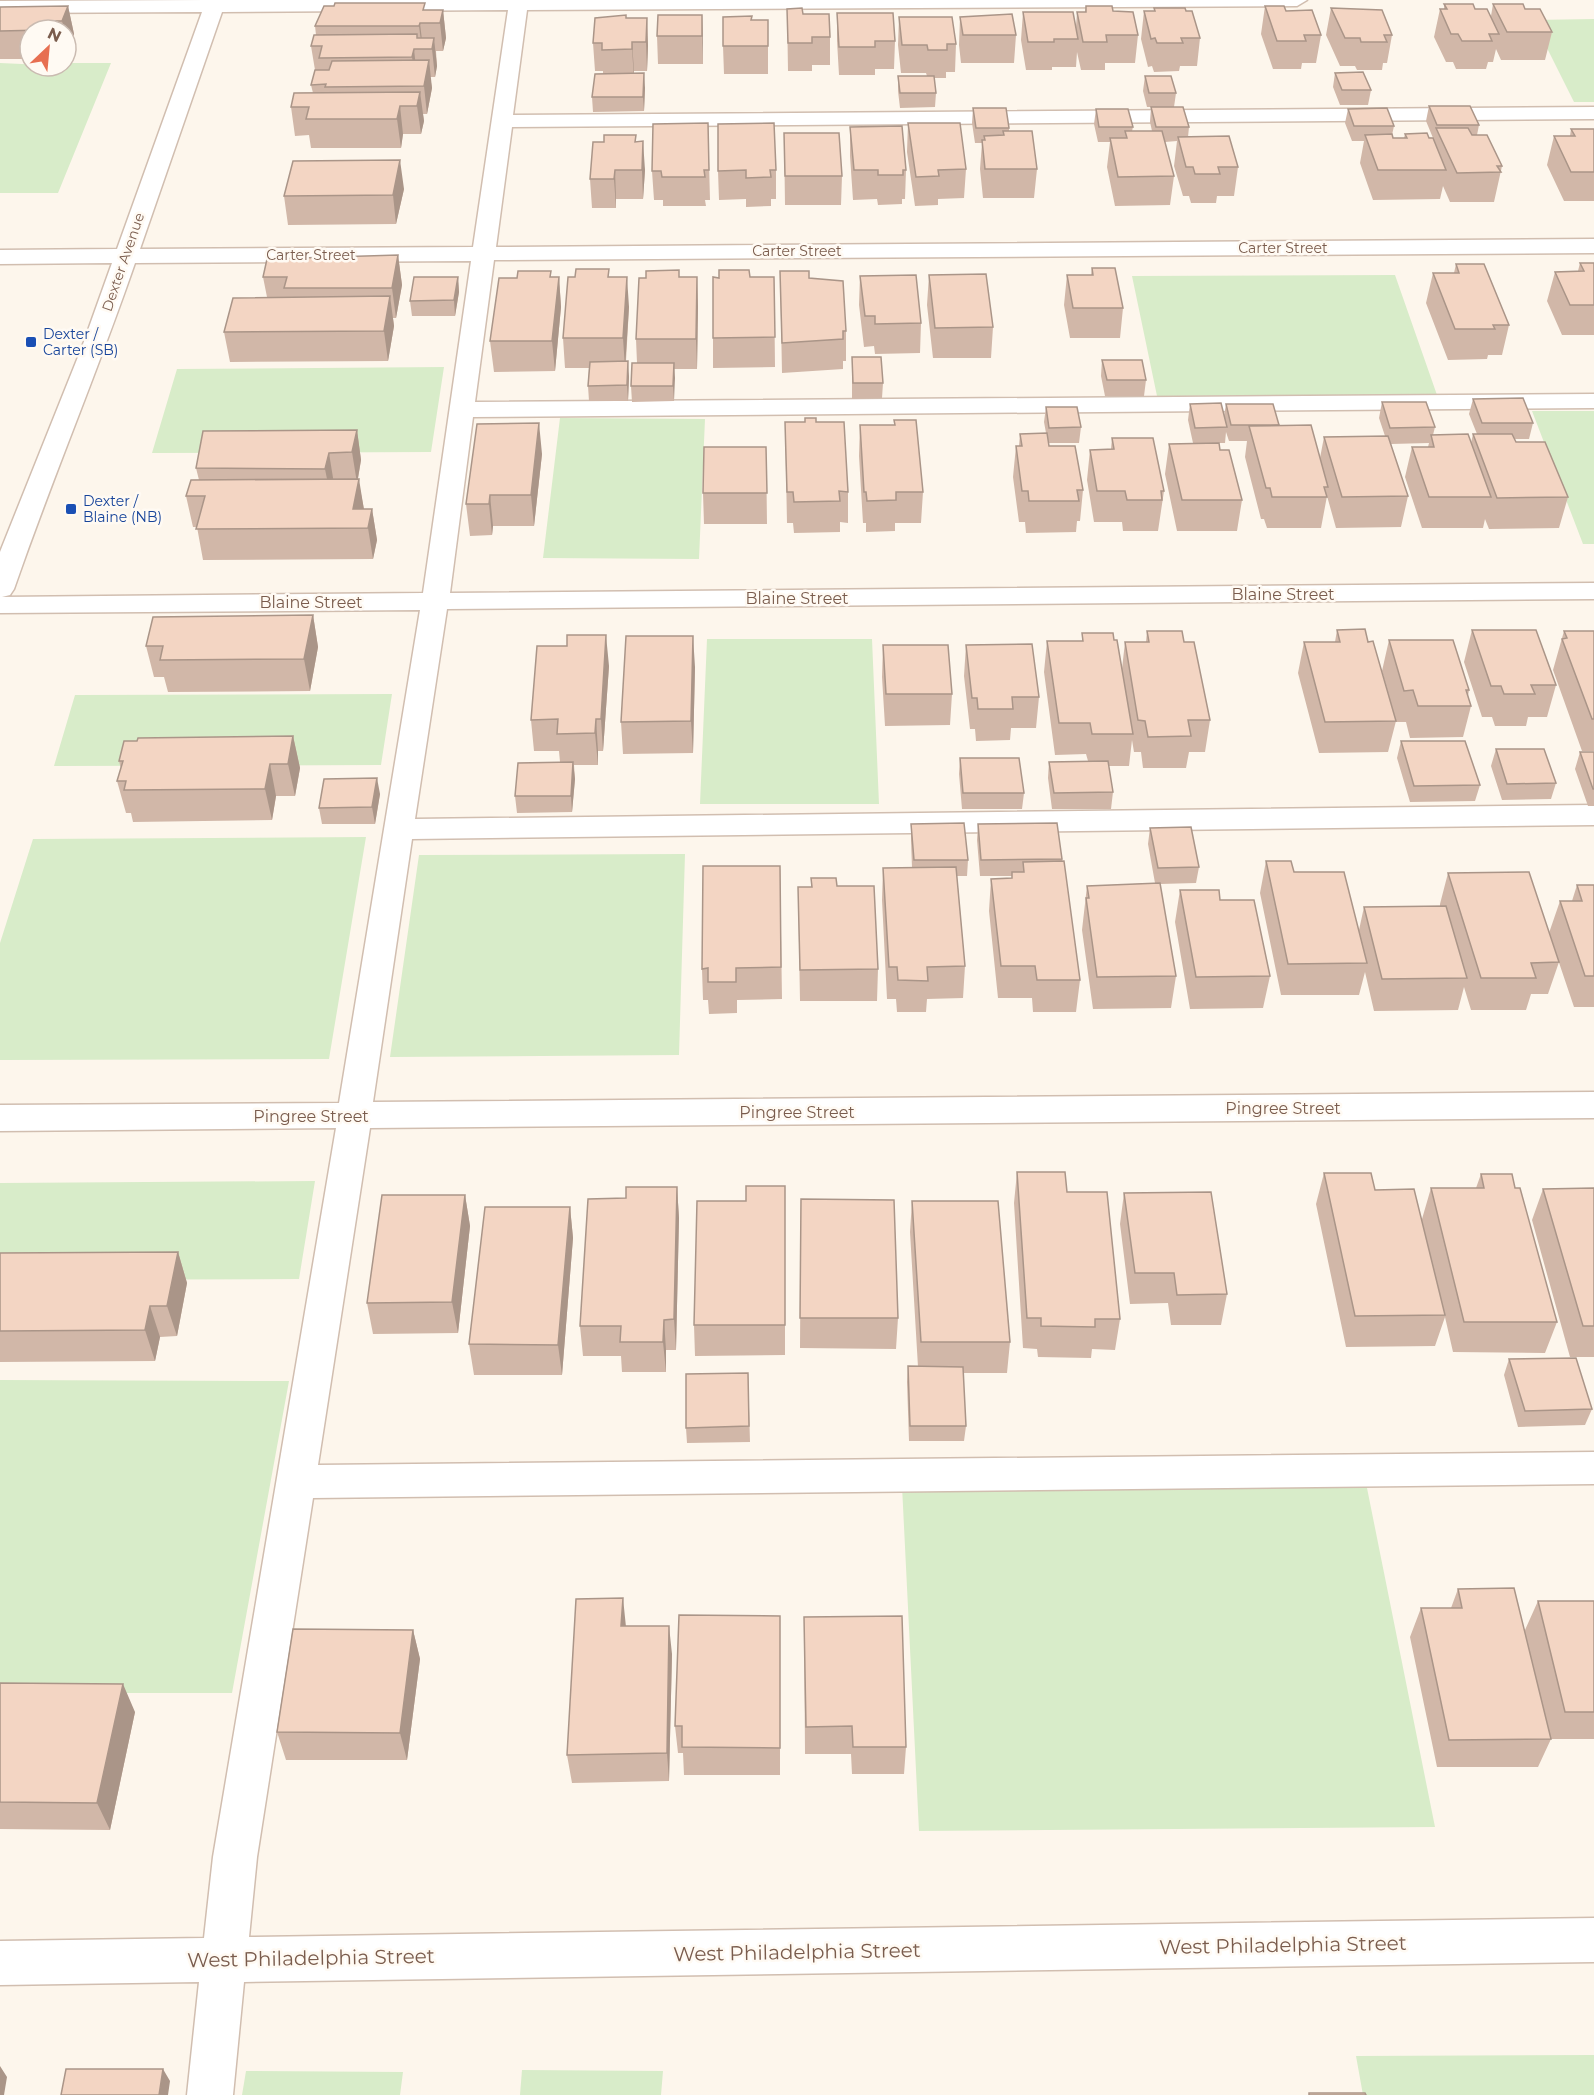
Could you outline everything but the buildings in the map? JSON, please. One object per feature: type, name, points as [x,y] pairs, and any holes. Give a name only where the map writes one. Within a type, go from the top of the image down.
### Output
[{"type":"street","points":[[0,7],[215,3],[1297,0]]},
{"type":"street","points":[[210,2095],[235,1857],[356,1115],[360,1068],[435,601],[501,121],[518,21],[518,2]]},
{"type":"street","name":"Dexter Avenue","points":[[0,589],[126,256],[215,3]]},
{"type":"street","points":[[501,121],[1594,113]]},
{"type":"street","name":"Carter Street","points":[[0,257],[1594,246]]},
{"type":"street","points":[[461,410],[1594,401]]},
{"type":"street","name":"Blaine Street","points":[[0,605],[1594,591]]},
{"type":"street","points":[[400,829],[1594,815]]},
{"type":"street","name":"Pingree Street","points":[[0,1118],[1594,1105]]},
{"type":"street","points":[[297,1482],[1594,1468]]},
{"type":"street","name":"West Philadelphia Street","points":[[0,1963],[1594,1940]]},
{"type":"green space","points":[[1594,19],[1594,102],[1574,102],[1533,20]]},
{"type":"green space","points":[[0,63],[18,64],[18,78],[78,78],[78,63],[111,63],[58,193],[0,193]]},
{"type":"green space","points":[[1395,275],[1437,395],[1157,396],[1132,276]]},
{"type":"green space","points":[[444,367],[431,452],[152,453],[177,369]]},
{"type":"green space","points":[[1532,411],[1594,411],[1594,544],[1583,544]]},
{"type":"green space","points":[[560,418],[705,419],[699,559],[543,558]]},
{"type":"green space","points":[[707,639],[872,639],[879,804],[700,804]]},
{"type":"green space","points":[[392,694],[381,765],[54,766],[75,695]]},
{"type":"green space","points":[[366,837],[329,1059],[0,1060],[0,943],[33,839]]},
{"type":"green space","points":[[685,854],[679,1055],[390,1057],[419,855]]},
{"type":"green space","points":[[315,1181],[299,1279],[0,1280],[0,1183]]},
{"type":"green space","points":[[0,1380],[289,1381],[232,1693],[0,1693]]},
{"type":"green space","points":[[1366,1483],[1435,1827],[919,1831],[902,1486]]},
{"type":"green space","points":[[1594,2055],[1594,2095],[1363,2095],[1356,2056]]},
{"type":"green space","points":[[522,2070],[663,2071],[661,2095],[520,2095]]},
{"type":"green space","points":[[246,2071],[403,2072],[400,2095],[242,2095]]},
{"type":"place","name":"Dexter / Carter (SB)","points":[[31,342]]},
{"type":"place","name":"Dexter / Blaine (NB)","points":[[71,509]]}]
